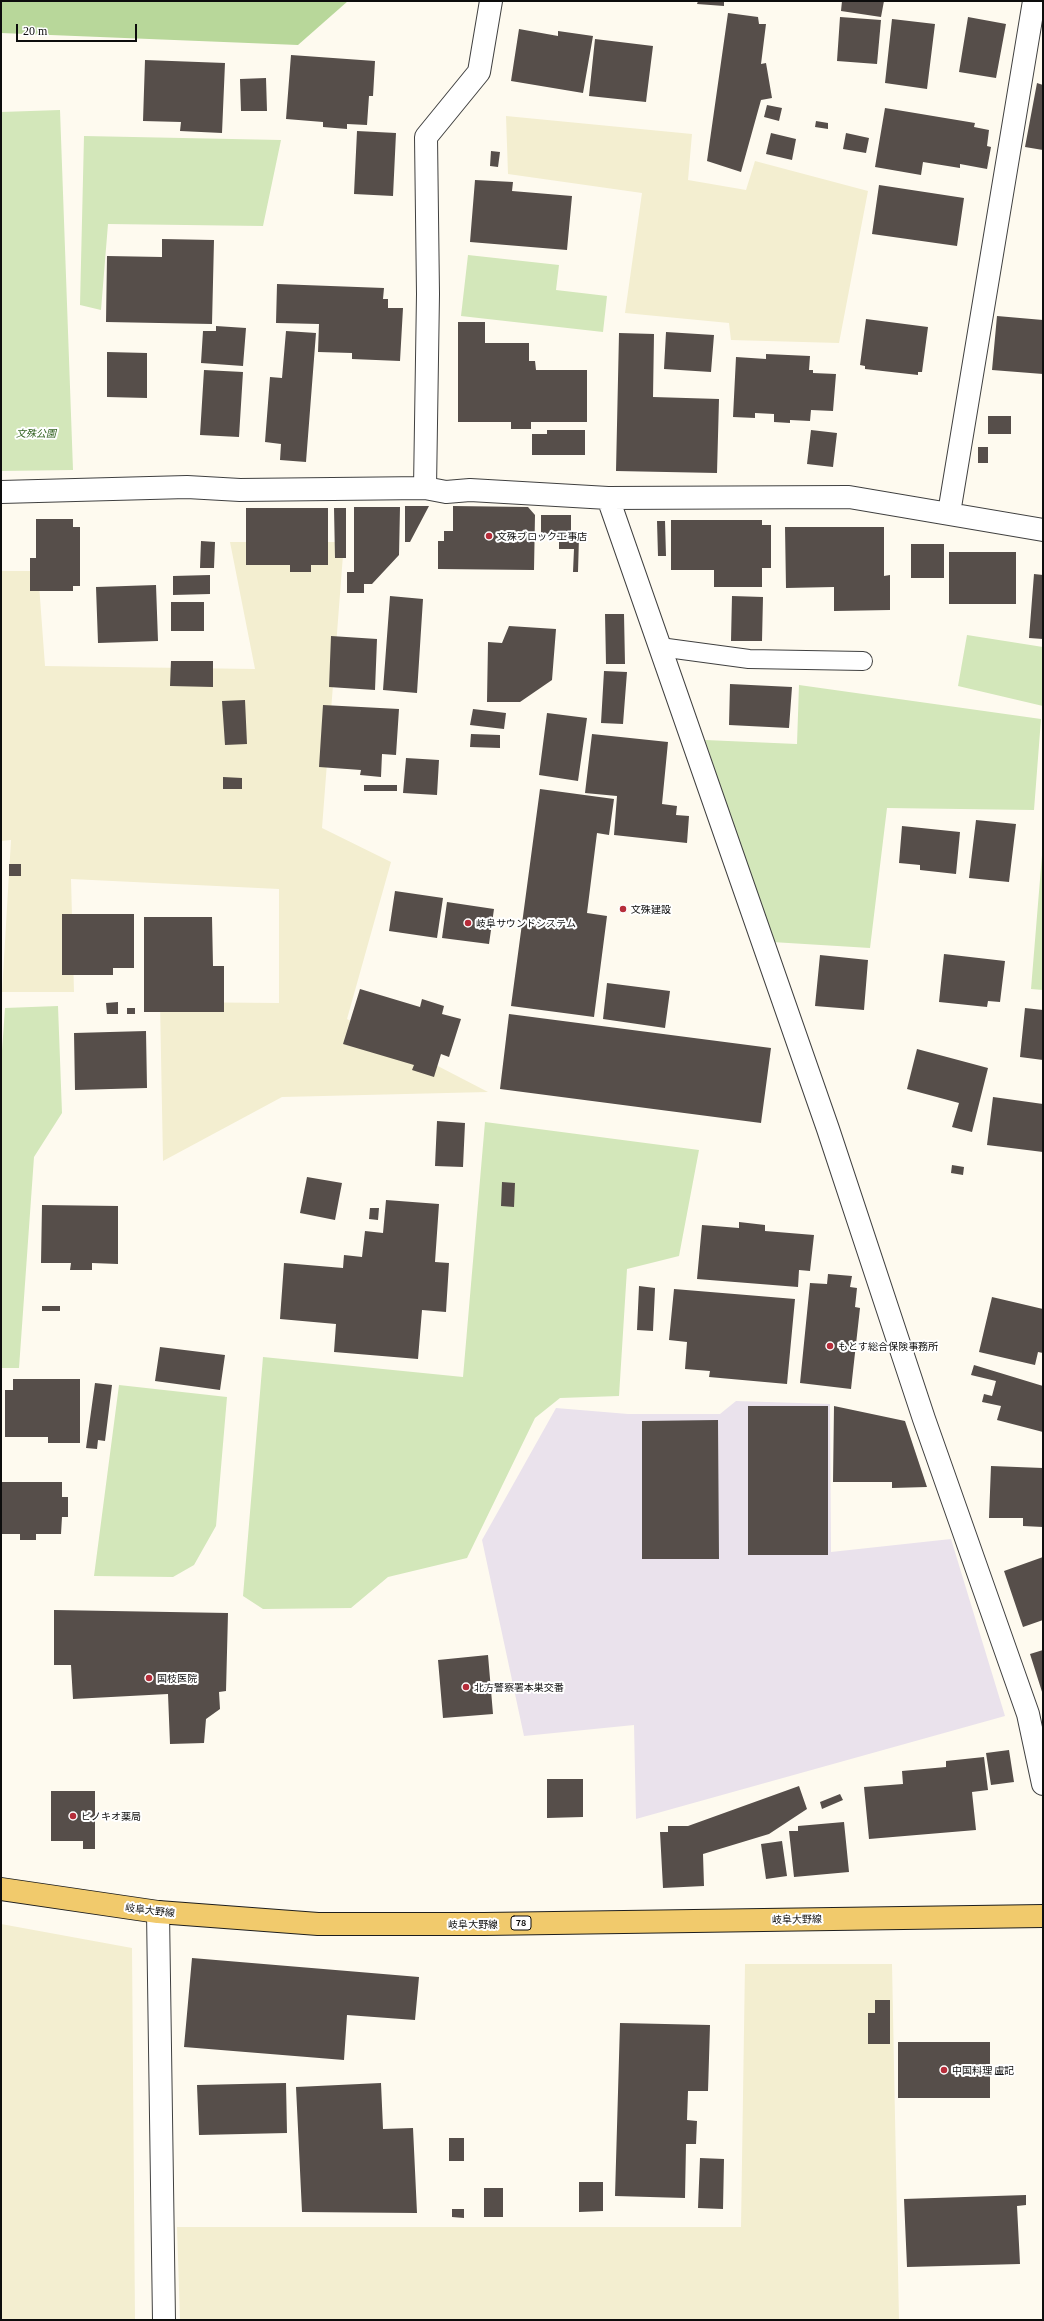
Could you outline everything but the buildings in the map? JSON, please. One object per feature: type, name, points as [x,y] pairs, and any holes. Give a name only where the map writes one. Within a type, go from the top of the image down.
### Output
[{"type":"main road","name":"岐阜大野線","points":[[1,1888],[158,1912],[318,1924],[484,1924],[1043,1916]]},
{"type":"street","points":[[425,488],[428,294],[426,137],[479,72],[491,1]]},
{"type":"street","points":[[948,512],[1034,1]]},
{"type":"street","points":[[1,492],[187,487],[240,490],[425,488],[446,492],[470,490],[608,498],[849,497],[948,512],[1043,530]]},
{"type":"street","points":[[608,498],[828,1129],[924,1419],[1028,1714],[1043,1784]]},
{"type":"street","points":[[158,1912],[164,2320]]},
{"type":"lane","points":[[660,647],[749,659],[863,661]]},
{"type":"shaded area","points":[[506,116],[692,134],[688,180],[746,190],[755,161],[868,191],[839,343],[731,340],[729,323],[625,313],[642,193],[508,174]]},
{"type":"shaded area","points":[[230,542],[344,542],[322,828],[391,862],[347,1019],[488,1092],[282,1097],[163,1161],[160,1002],[279,1003],[279,889],[71,879],[74,992],[2,992],[11,840],[1,841],[1,571],[38,571],[45,666],[255,669]]},
{"type":"shaded area","points":[[736,1401],[830,1404],[831,1552],[951,1539],[1005,1716],[636,1819],[634,1725],[524,1736],[482,1540],[556,1408],[628,1414],[720,1414]]},
{"type":"shaded area","points":[[1,1924],[132,1948],[135,2320],[1,2320]]},
{"type":"shaded area","points":[[745,1964],[892,1964],[899,2320],[180,2320],[177,2227],[741,2227]]},
{"type":"green space","points":[[1,1],[348,1],[298,45],[1,33]]},
{"type":"green space","name":"文殊公園","points":[[60,110],[73,470],[1,471],[1,112]]},
{"type":"green space","points":[[84,136],[281,140],[263,226],[108,224],[101,310],[80,305]]},
{"type":"green space","points":[[468,255],[559,265],[556,290],[607,296],[603,332],[461,316]]},
{"type":"green space","points":[[967,635],[1043,647],[1043,706],[958,686]]},
{"type":"green space","points":[[799,685],[1041,719],[1034,810],[887,808],[870,948],[772,942],[705,740],[797,744]]},
{"type":"green space","points":[[1043,843],[1043,990],[1031,989]]},
{"type":"green space","points":[[58,1006],[62,1113],[34,1157],[19,1368],[1,1368],[1,1065],[5,1008]]},
{"type":"green space","points":[[485,1122],[699,1150],[679,1256],[627,1269],[619,1396],[560,1398],[535,1418],[467,1558],[388,1577],[351,1608],[263,1609],[243,1596],[263,1357],[463,1377]]},
{"type":"green space","points":[[119,1385],[227,1397],[216,1526],[194,1565],[173,1577],[94,1576]]},
{"type":"place","name":"文殊ブロック工事店","points":[[489,536]]},
{"type":"place","name":"文殊建設","points":[[623,909]]},
{"type":"place","name":"岐阜サウンドシステム","points":[[468,923]]},
{"type":"place","name":"もとす総合保険事務所","points":[[830,1346]]},
{"type":"place","name":"国枝医院","points":[[149,1678]]},
{"type":"place","name":"北方警察署本巣交番","points":[[466,1687]]},
{"type":"place","name":"ピノキオ薬局","points":[[73,1816]]},
{"type":"place","name":"中国料理 盧記","points":[[944,2070]]}]
